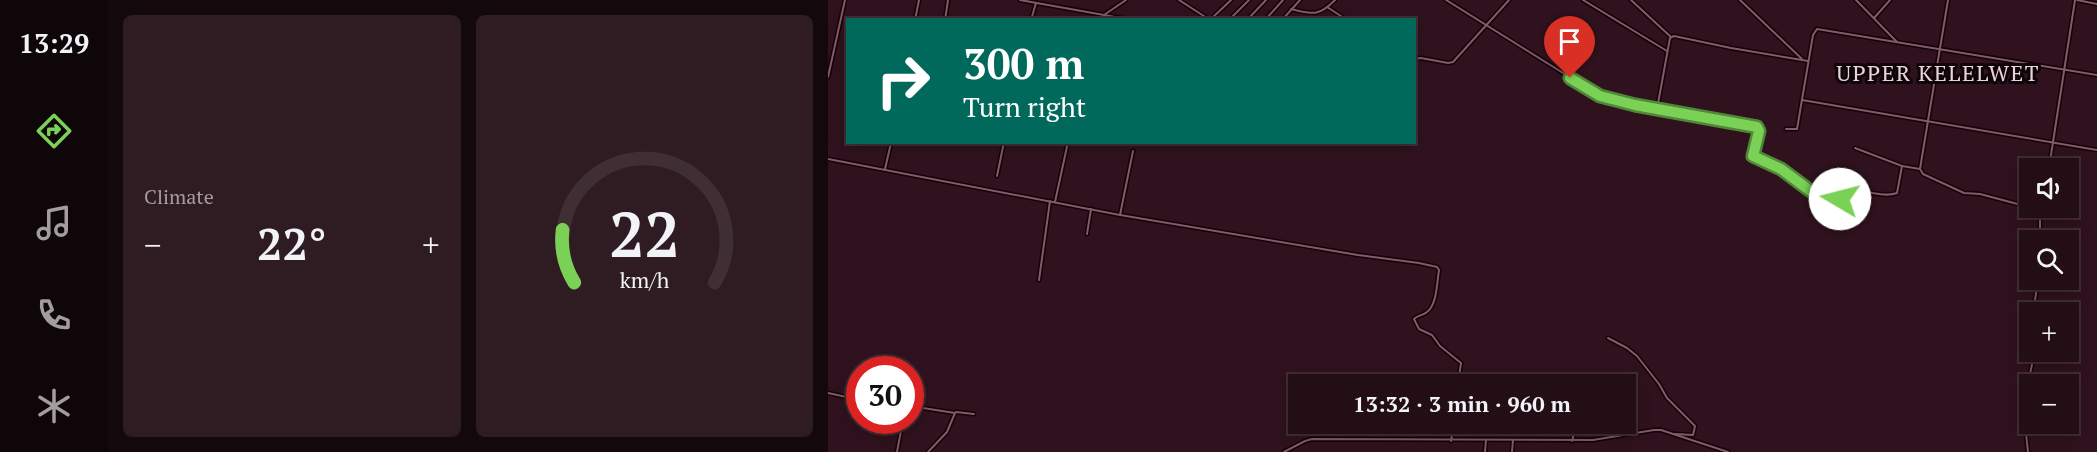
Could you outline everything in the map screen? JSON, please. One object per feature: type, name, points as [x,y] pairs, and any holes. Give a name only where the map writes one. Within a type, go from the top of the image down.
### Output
[{"type":"street","points":[[828,77],[845,0]]},
{"type":"street","points":[[915,18],[919,0]]},
{"type":"street","points":[[945,18],[948,0]]},
{"type":"street","points":[[1020,0],[1121,18]]},
{"type":"street","points":[[1104,15],[1126,0]]},
{"type":"street","points":[[1179,0],[1207,18]]},
{"type":"street","points":[[1212,18],[1231,0]]},
{"type":"street","points":[[1231,18],[1249,0]]},
{"type":"street","points":[[1249,18],[1266,0]]},
{"type":"street","points":[[1267,18],[1283,0]]},
{"type":"street","points":[[1291,9],[1315,15],[1335,0]]},
{"type":"street","points":[[1446,0],[1597,95],[1657,109],[1757,127],[1759,131],[1753,156],[1781,169],[1831,205],[1836,204],[1844,194],[1854,192],[1896,195],[1902,166]]},
{"type":"street","points":[[1416,58],[1451,64],[1509,0]]},
{"type":"street","points":[[1582,0],[1667,51]]},
{"type":"street","points":[[1631,0],[1671,37],[1809,61]]},
{"type":"street","points":[[1740,0],[1802,59]]},
{"type":"street","points":[[1856,0],[1897,42]]},
{"type":"street","points":[[1874,18],[1890,0]]},
{"type":"street","points":[[1947,0],[1920,169],[1923,174],[1954,189],[2019,203]]},
{"type":"street","points":[[2050,158],[2076,0],[2097,4]]},
{"type":"street","points":[[1284,18],[1298,1]]},
{"type":"street","points":[[1032,18],[1036,3]]},
{"type":"street","points":[[1327,7],[1344,18]]},
{"type":"street","points":[[1093,18],[1094,13]]},
{"type":"street","points":[[1786,129],[1797,129],[1813,35],[1817,29],[2097,75]]},
{"type":"street","points":[[1657,109],[1671,37]]},
{"type":"street","points":[[1802,100],[2097,150]]},
{"type":"street","points":[[885,169],[891,144]]},
{"type":"street","points":[[998,176],[1004,144]]},
{"type":"street","points":[[1055,202],[1068,144]]},
{"type":"street","points":[[1855,148],[1902,166],[1920,169]]},
{"type":"street","points":[[1120,215],[1133,151]]},
{"type":"street","points":[[828,159],[1120,215],[1437,267],[1439,270],[1432,305],[1426,313],[1415,317],[1414,320],[1419,328],[1432,335],[1440,346],[1461,363],[1459,374]]},
{"type":"street","points":[[1039,280],[1050,201]]},
{"type":"street","points":[[1087,234],[1091,209]]},
{"type":"street","points":[[1608,338],[1627,348],[1637,357],[1659,384],[1667,398],[1695,426],[1696,431],[1693,435],[1674,434]]},
{"type":"street","points":[[2028,452],[2023,405],[2033,362]]},
{"type":"street","points":[[828,393],[846,397]]},
{"type":"street","points":[[924,408],[974,414]]},
{"type":"street","points":[[928,452],[947,432],[955,412]]},
{"type":"street","points":[[1284,452],[1312,439],[1572,441],[1605,439],[1649,430],[1661,430],[1728,452]]},
{"type":"street","points":[[897,452],[900,434]]},
{"type":"street","points":[[1451,441],[1452,434]]},
{"type":"street","points":[[1572,441],[1574,434]]},
{"type":"street","points":[[1485,452],[1486,440]]},
{"type":"street","points":[[1512,452],[1513,440]]},
{"type":"district","name":"UPPER KELELWET","points":[[1938,72]]},
{"type":"route","points":[[1570,78],[1600,96],[1635,105],[1745,123],[1757,127],[1759,131],[1753,156],[1781,169],[1828,204],[1834,205],[1840,199]]}]
